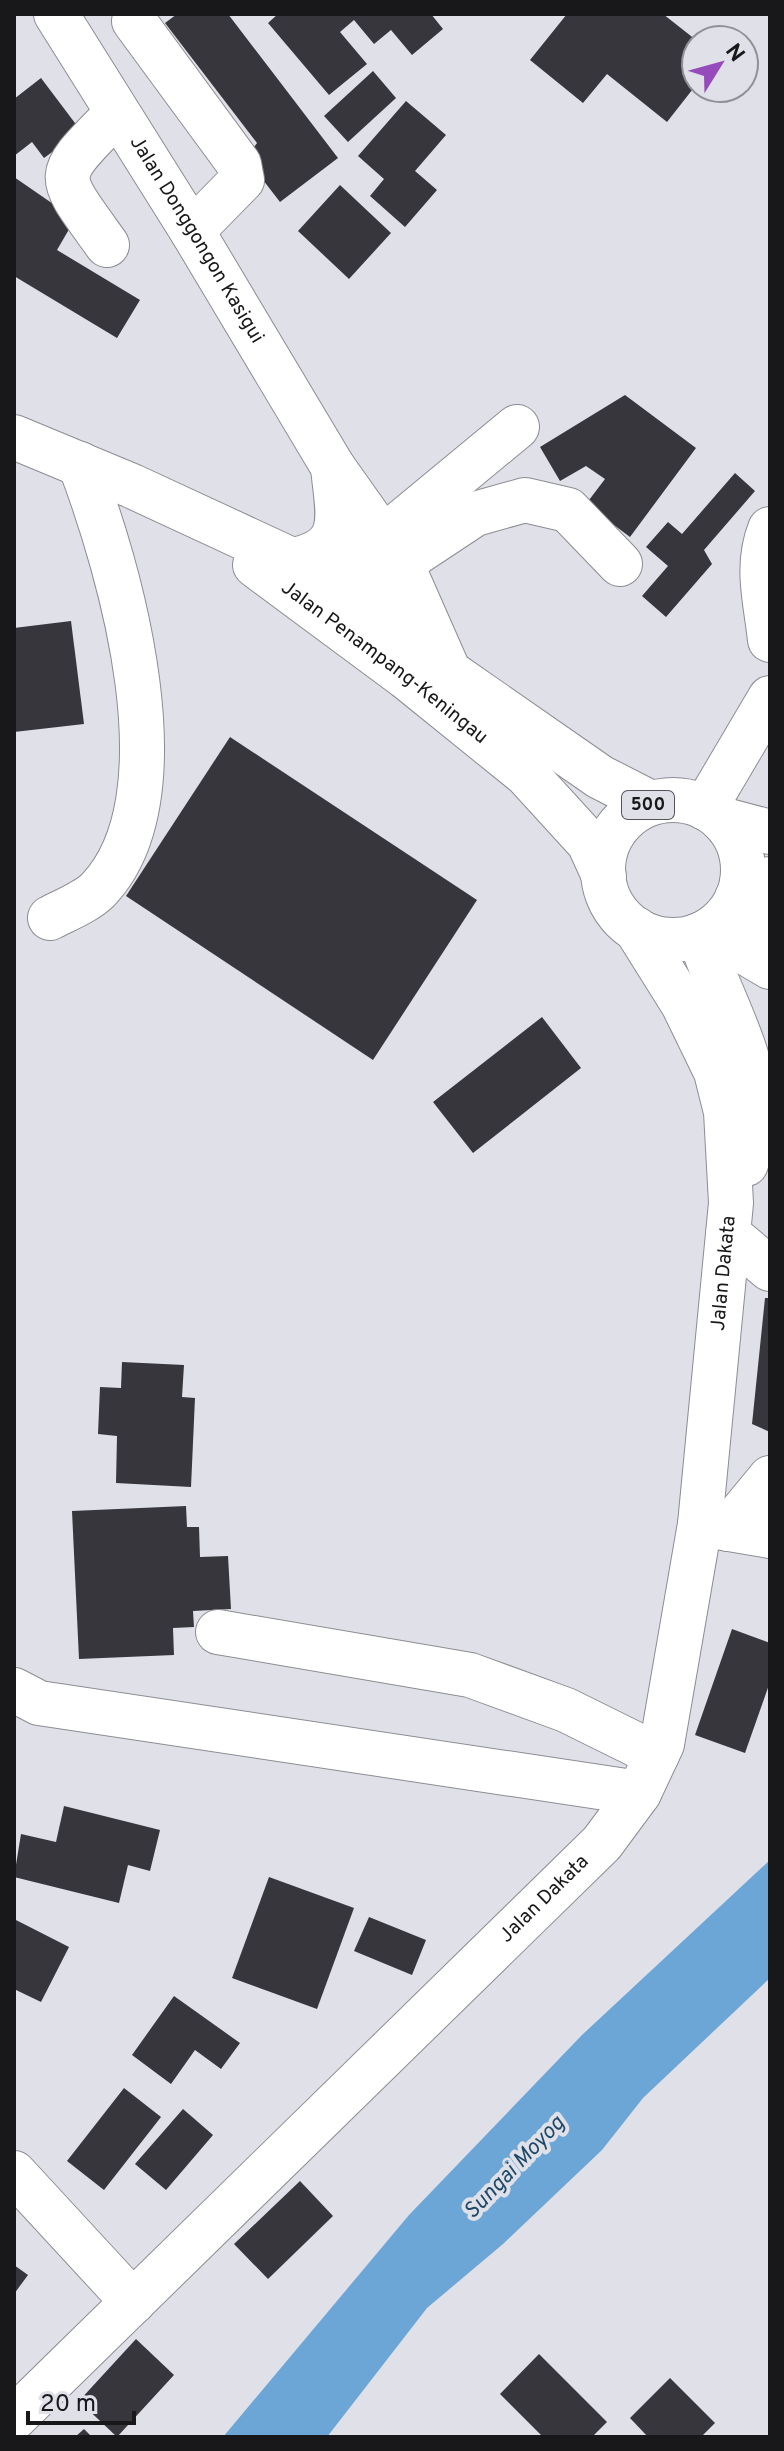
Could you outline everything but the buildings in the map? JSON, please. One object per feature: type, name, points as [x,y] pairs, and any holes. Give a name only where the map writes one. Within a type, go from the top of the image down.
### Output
[{"type":"street","name":"Jalan Donggongon Kasigui","points":[[56,14],[192,231],[333,467],[393,550],[449,672]]},
{"type":"street","points":[[78,50],[139,18],[239,164],[242,180],[236,189],[192,231]]},
{"type":"street","points":[[107,245],[67,191],[65,173],[77,155],[117,113]]},
{"type":"street","points":[[393,550],[517,427]]},
{"type":"street","name":"Jalan Penampang-Keningau","points":[[14,437],[132,486],[322,574],[449,672],[600,777],[651,803]]},
{"type":"street","points":[[50,918],[96,893],[116,866],[133,829],[142,784],[133,650],[107,534],[80,464]]},
{"type":"street","name":"Jalan Donggongon Kasigui","points":[[333,467],[406,677]]},
{"type":"street","points":[[293,560],[323,551],[334,539],[338,528],[333,467]]},
{"type":"street","name":"Jalan Penampang-Keningau","points":[[132,486],[275,578],[406,677],[526,774],[589,843],[604,876]]},
{"type":"street","points":[[393,550],[475,514],[525,500],[568,510],[620,564]]},
{"type":"street","points":[[770,529],[762,556],[761,581],[770,640]]},
{"type":"street","points":[[713,813],[770,698]]},
{"type":"street","name":"500","points":[[636,929],[620,915],[609,897],[604,876],[605,852],[614,831],[631,814],[651,803],[669,800],[713,813]]},
{"type":"street","points":[[713,813],[770,832]]},
{"type":"street","points":[[713,813],[739,848],[750,887],[770,925]]},
{"type":"street","points":[[636,929],[656,938],[678,940],[702,934],[718,924],[750,887]]},
{"type":"street","name":"Jalan Dakata","points":[[14,2418],[602,1843],[648,1774],[662,1744],[733,1529],[729,1219],[753,1145],[757,1103],[739,1039],[636,929]]},
{"type":"street","points":[[702,934],[770,967]]},
{"type":"street","name":"Jalan Dakata","points":[[699,993],[702,934]]},
{"type":"street","points":[[729,1219],[770,1269]]},
{"type":"street","points":[[733,1529],[770,1478]]},
{"type":"street","points":[[218,1632],[470,1675],[566,1710],[648,1774]]},
{"type":"street","points":[[14,1690],[39,1703],[648,1774]]},
{"type":"street","points":[[14,2173],[133,2302]]},
{"type":"water","name":"Sungai Moyog","points":[[770,1860],[770,1978],[643,2098],[602,2150],[503,2244],[427,2308],[327,2437],[223,2437],[409,2215],[582,2035]]}]
